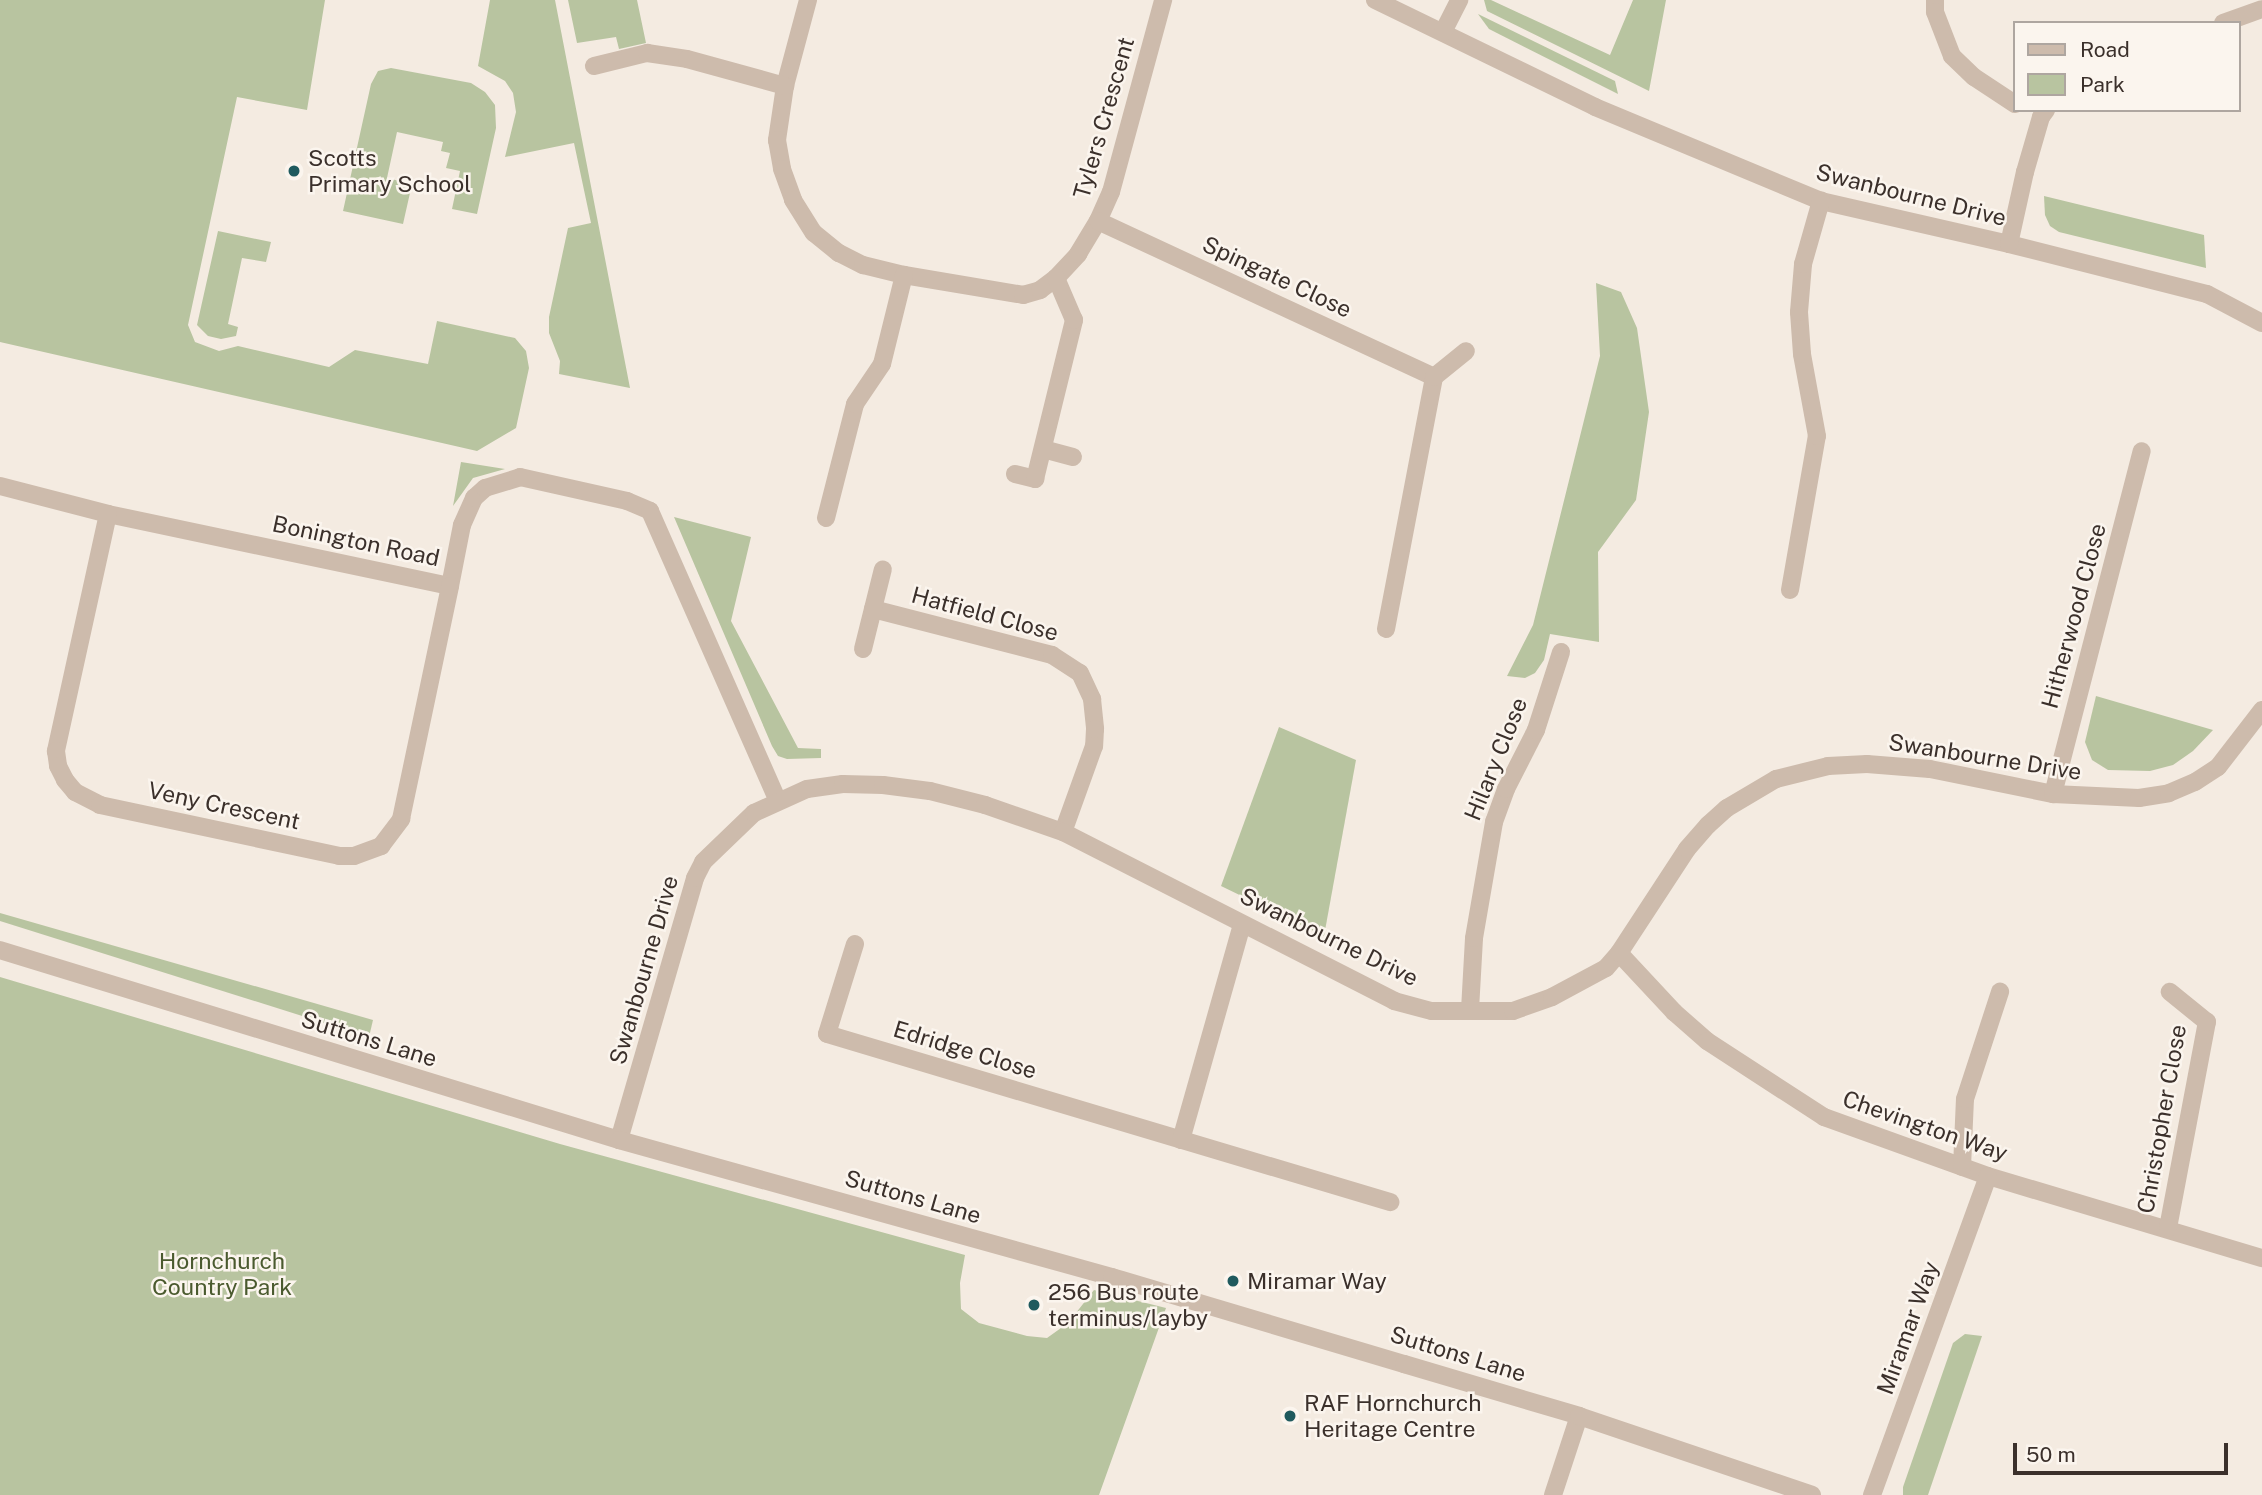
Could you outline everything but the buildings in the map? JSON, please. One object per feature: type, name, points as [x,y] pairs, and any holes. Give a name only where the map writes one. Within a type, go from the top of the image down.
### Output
[{"type":"street","name":"Tylers Crescent","points":[[808,0],[785,86],[777,140],[782,169],[793,200],[814,233],[839,253],[863,265],[904,275],[1023,295],[1040,290],[1056,278],[1078,254],[1098,221],[1111,192],[1163,0]]},
{"type":"street","name":"Swanbourne Drive","points":[[1375,0],[1595,107],[1821,201],[2009,244],[2207,294],[2262,323]]},
{"type":"street","points":[[1443,32],[1459,0]]},
{"type":"street","points":[[1935,0],[1935,12],[1952,56],[1974,77],[2014,103]]},
{"type":"street","points":[[2228,21],[2262,9]]},
{"type":"street","points":[[594,66],[647,53],[687,60],[785,86]]},
{"type":"street","points":[[2009,244],[2038,113]]},
{"type":"street","points":[[1790,590],[1817,436],[1802,354],[1799,312],[1803,264],[1821,201]]},
{"type":"street","name":"Spingate Close","points":[[1098,221],[1434,377]]},
{"type":"street","points":[[825,518],[855,404],[882,363],[904,275]]},
{"type":"street","points":[[1015,474],[1035,479],[1074,320],[1056,278]]},
{"type":"street","points":[[1386,629],[1434,377],[1466,351]]},
{"type":"street","points":[[1042,449],[1073,457]]},
{"type":"street","name":"Hitherwood Close","points":[[2053,794],[2142,451]]},
{"type":"street","name":"Bonington Road","points":[[0,486],[108,514],[450,586],[463,525],[474,498],[485,488],[520,477],[627,501],[650,510],[778,801]]},
{"type":"street","name":"Veny Crescent","points":[[108,514],[56,751],[58,766],[65,779],[75,792],[100,805],[339,856],[365,853],[381,846],[401,818],[450,586]]},
{"type":"street","points":[[863,649],[883,569]]},
{"type":"street","name":"Hatfield Close","points":[[873,609],[1052,655],[1080,673],[1092,699],[1096,729],[1094,746],[1063,832]]},
{"type":"street","name":"Hilary Close","points":[[1470,1010],[1474,938],[1494,822],[1506,789],[1536,730],[1561,652]]},
{"type":"street","name":"Swanbourne Drive","points":[[619,1140],[695,878],[703,862],[736,827],[778,801],[819,787],[843,784],[883,785],[930,791],[985,805],[1063,832],[1394,1001],[1432,1011],[1513,1011],[1591,978],[1619,953],[1687,849],[1708,825],[1727,808],[1758,788],[1790,773],[1828,766],[1897,766],[1984,778],[2053,794],[2107,799],[2169,793],[2194,782],[2218,766],[2262,710]]},
{"type":"street","points":[[1181,1140],[1242,925]]},
{"type":"street","name":"Edridge Close","points":[[855,944],[827,1034],[1390,1202]]},
{"type":"street","name":"Suttons Lane","points":[[0,950],[619,1140],[1124,1281],[1578,1416],[1812,1495]]},
{"type":"street","name":"Chevington Way","points":[[1619,953],[1674,1012],[1707,1041],[1824,1117],[1988,1176],[2262,1258]]},
{"type":"street","points":[[1962,1167],[1965,1099],[2000,992]]},
{"type":"street","name":"Christopher Close","points":[[2168,1228],[2207,1021],[2170,992]]},
{"type":"street","name":"Miramar Way","points":[[1872,1495],[1988,1176]]},
{"type":"street","points":[[1553,1495],[1578,1416]]},
{"type":"green space","points":[[0,0],[325,0],[307,110],[237,97],[188,325],[195,342],[219,351],[238,346],[329,367],[355,350],[428,364],[437,321],[515,338],[526,351],[529,368],[516,428],[477,451],[0,342]]},
{"type":"green space","points":[[490,0],[555,0],[630,388],[559,374],[560,361],[549,333],[549,317],[568,228],[591,223],[574,143],[505,157],[516,112],[513,93],[505,81],[478,66]]},
{"type":"green space","points":[[568,0],[637,0],[646,43],[619,49],[616,37],[577,43]]},
{"type":"green space","points":[[1484,0],[1491,0],[1610,55],[1633,0],[1666,0],[1649,91],[1487,11]]},
{"type":"green space","points":[[1478,14],[1615,81],[1618,94],[1489,29]]},
{"type":"green space","points":[[391,68],[471,83],[485,92],[495,105],[496,128],[477,214],[452,209],[460,171],[446,168],[450,153],[441,151],[443,142],[397,132],[387,178],[412,184],[403,224],[343,211],[371,84],[378,71]]},
{"type":"green space","points":[[2044,196],[2204,235],[2206,268],[2059,232],[2050,226],[2045,215]]},
{"type":"green space","points":[[218,231],[271,242],[266,262],[242,258],[228,324],[238,327],[236,336],[221,339],[208,336],[197,325]]},
{"type":"green space","points":[[1596,283],[1621,292],[1637,328],[1649,412],[1636,500],[1598,552],[1599,642],[1550,634],[1544,660],[1535,673],[1525,678],[1507,676],[1533,625],[1600,356]]},
{"type":"green space","points":[[461,462],[505,469],[473,478],[453,506]]},
{"type":"green space","points":[[674,517],[751,537],[731,621],[798,748],[821,749],[821,758],[787,759],[778,756]]},
{"type":"green space","points":[[2096,696],[2213,730],[2193,751],[2173,765],[2150,771],[2108,770],[2092,760],[2085,742]]},
{"type":"green space","points":[[1279,727],[1356,760],[1324,936],[1221,886]]},
{"type":"green space","points":[[0,913],[373,1020],[369,1037],[0,921]]},
{"type":"green space","name":"Hornchurch Country Park","points":[[0,977],[560,1144],[965,1255],[960,1283],[961,1309],[979,1323],[1027,1336],[1047,1338],[1068,1323],[1094,1290],[1166,1308],[1099,1495],[0,1495]]},
{"type":"green space","points":[[1965,1334],[1982,1336],[1928,1495],[1903,1495],[1903,1487],[1953,1343]]},
{"type":"place","name":"Scotts Primary School","points":[[294,171]]},
{"type":"place","name":"Miramar Way","points":[[1233,1281]]},
{"type":"place","name":"256 Bus route terminus/layby","points":[[1034,1305]]},
{"type":"place","name":"RAF Hornchurch Heritage Centre","points":[[1290,1416]]}]
